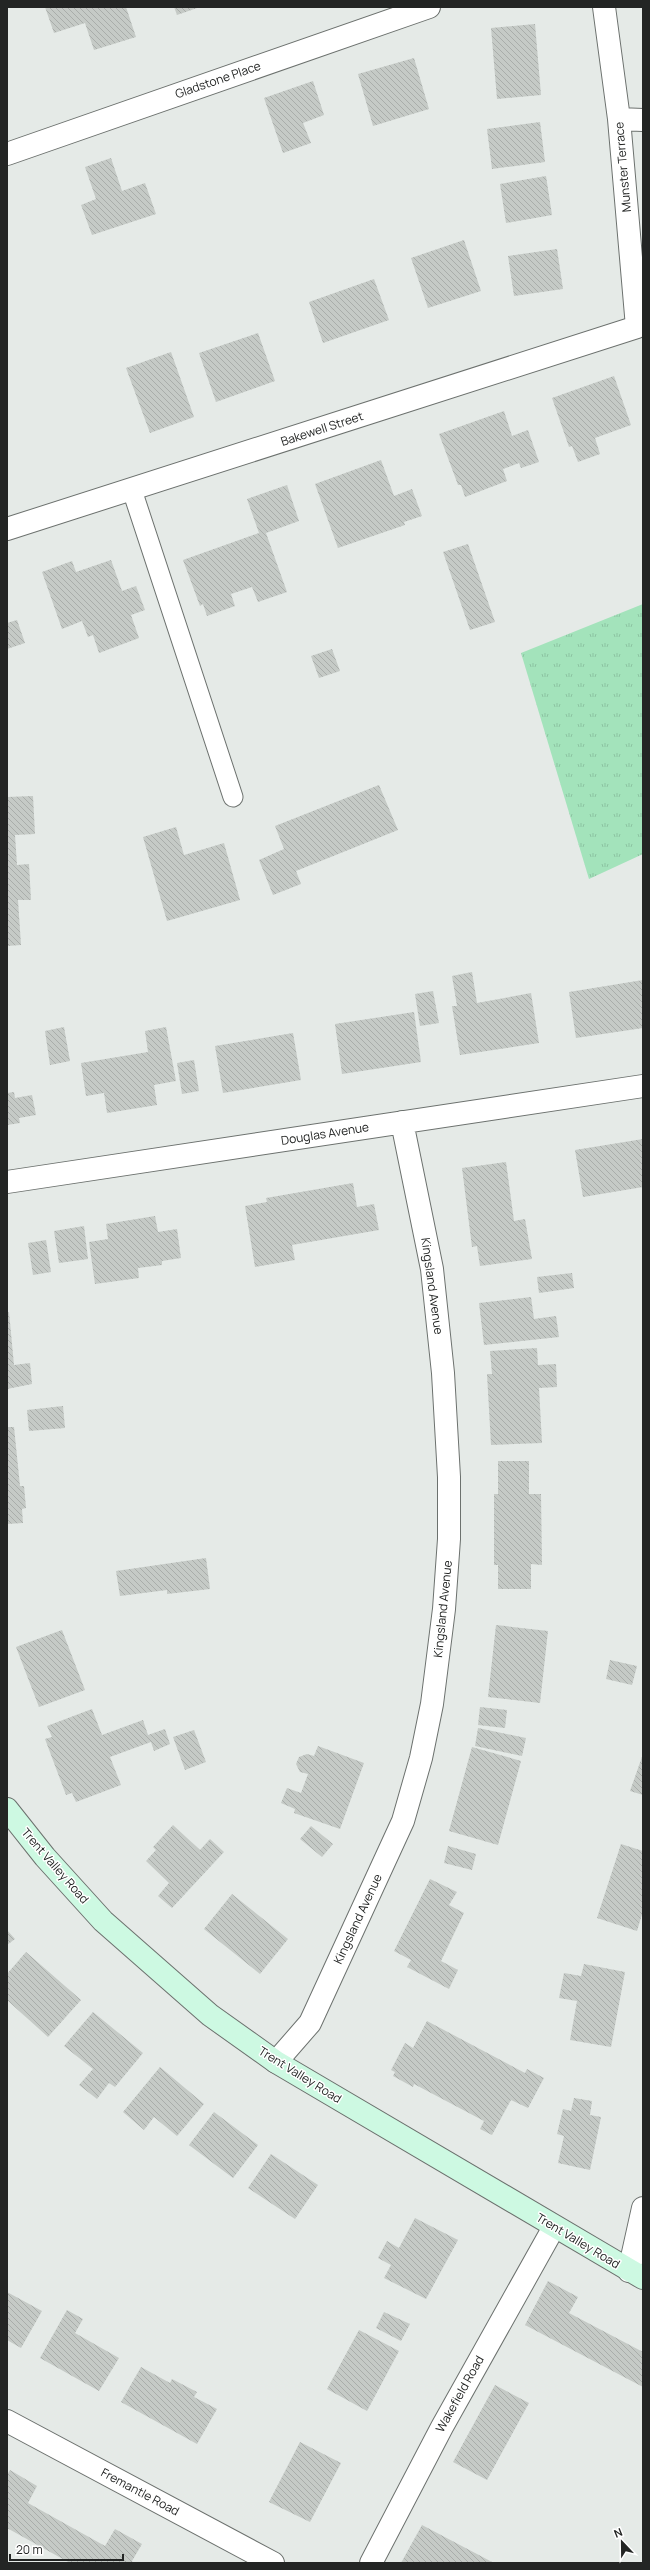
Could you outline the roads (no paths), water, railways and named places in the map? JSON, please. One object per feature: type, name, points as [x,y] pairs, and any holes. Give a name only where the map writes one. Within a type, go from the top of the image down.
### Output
[{"type":"street","name":"Gladstone Place","points":[[7,154],[429,7]]},
{"type":"street","name":"Munster Terrace","points":[[604,7],[620,119],[637,327]]},
{"type":"street","points":[[620,119],[643,120]]},
{"type":"street","name":"Bakewell Street","points":[[7,529],[637,327]]},
{"type":"street","name":"Douglas Avenue","points":[[7,1182],[643,1086]]},
{"type":"street","name":"Kingsland Avenue","points":[[276,2062],[310,2023],[403,1821],[421,1758],[432,1704],[445,1601],[449,1539],[449,1477],[443,1373],[432,1269],[402,1122]]},
{"type":"street","name":"Trent Valley Road","points":[[7,1809],[45,1857],[103,1921],[210,2015],[276,2062],[636,2274]]},
{"type":"street","points":[[636,2274],[643,2208]]},
{"type":"street","name":"Wakefield Road","points":[[370,2563],[442,2427],[554,2227]]},
{"type":"street","name":"Fremantle Road","points":[[7,2421],[274,2563]]},
{"type":"lane","points":[[132,490],[233,797]]}]
